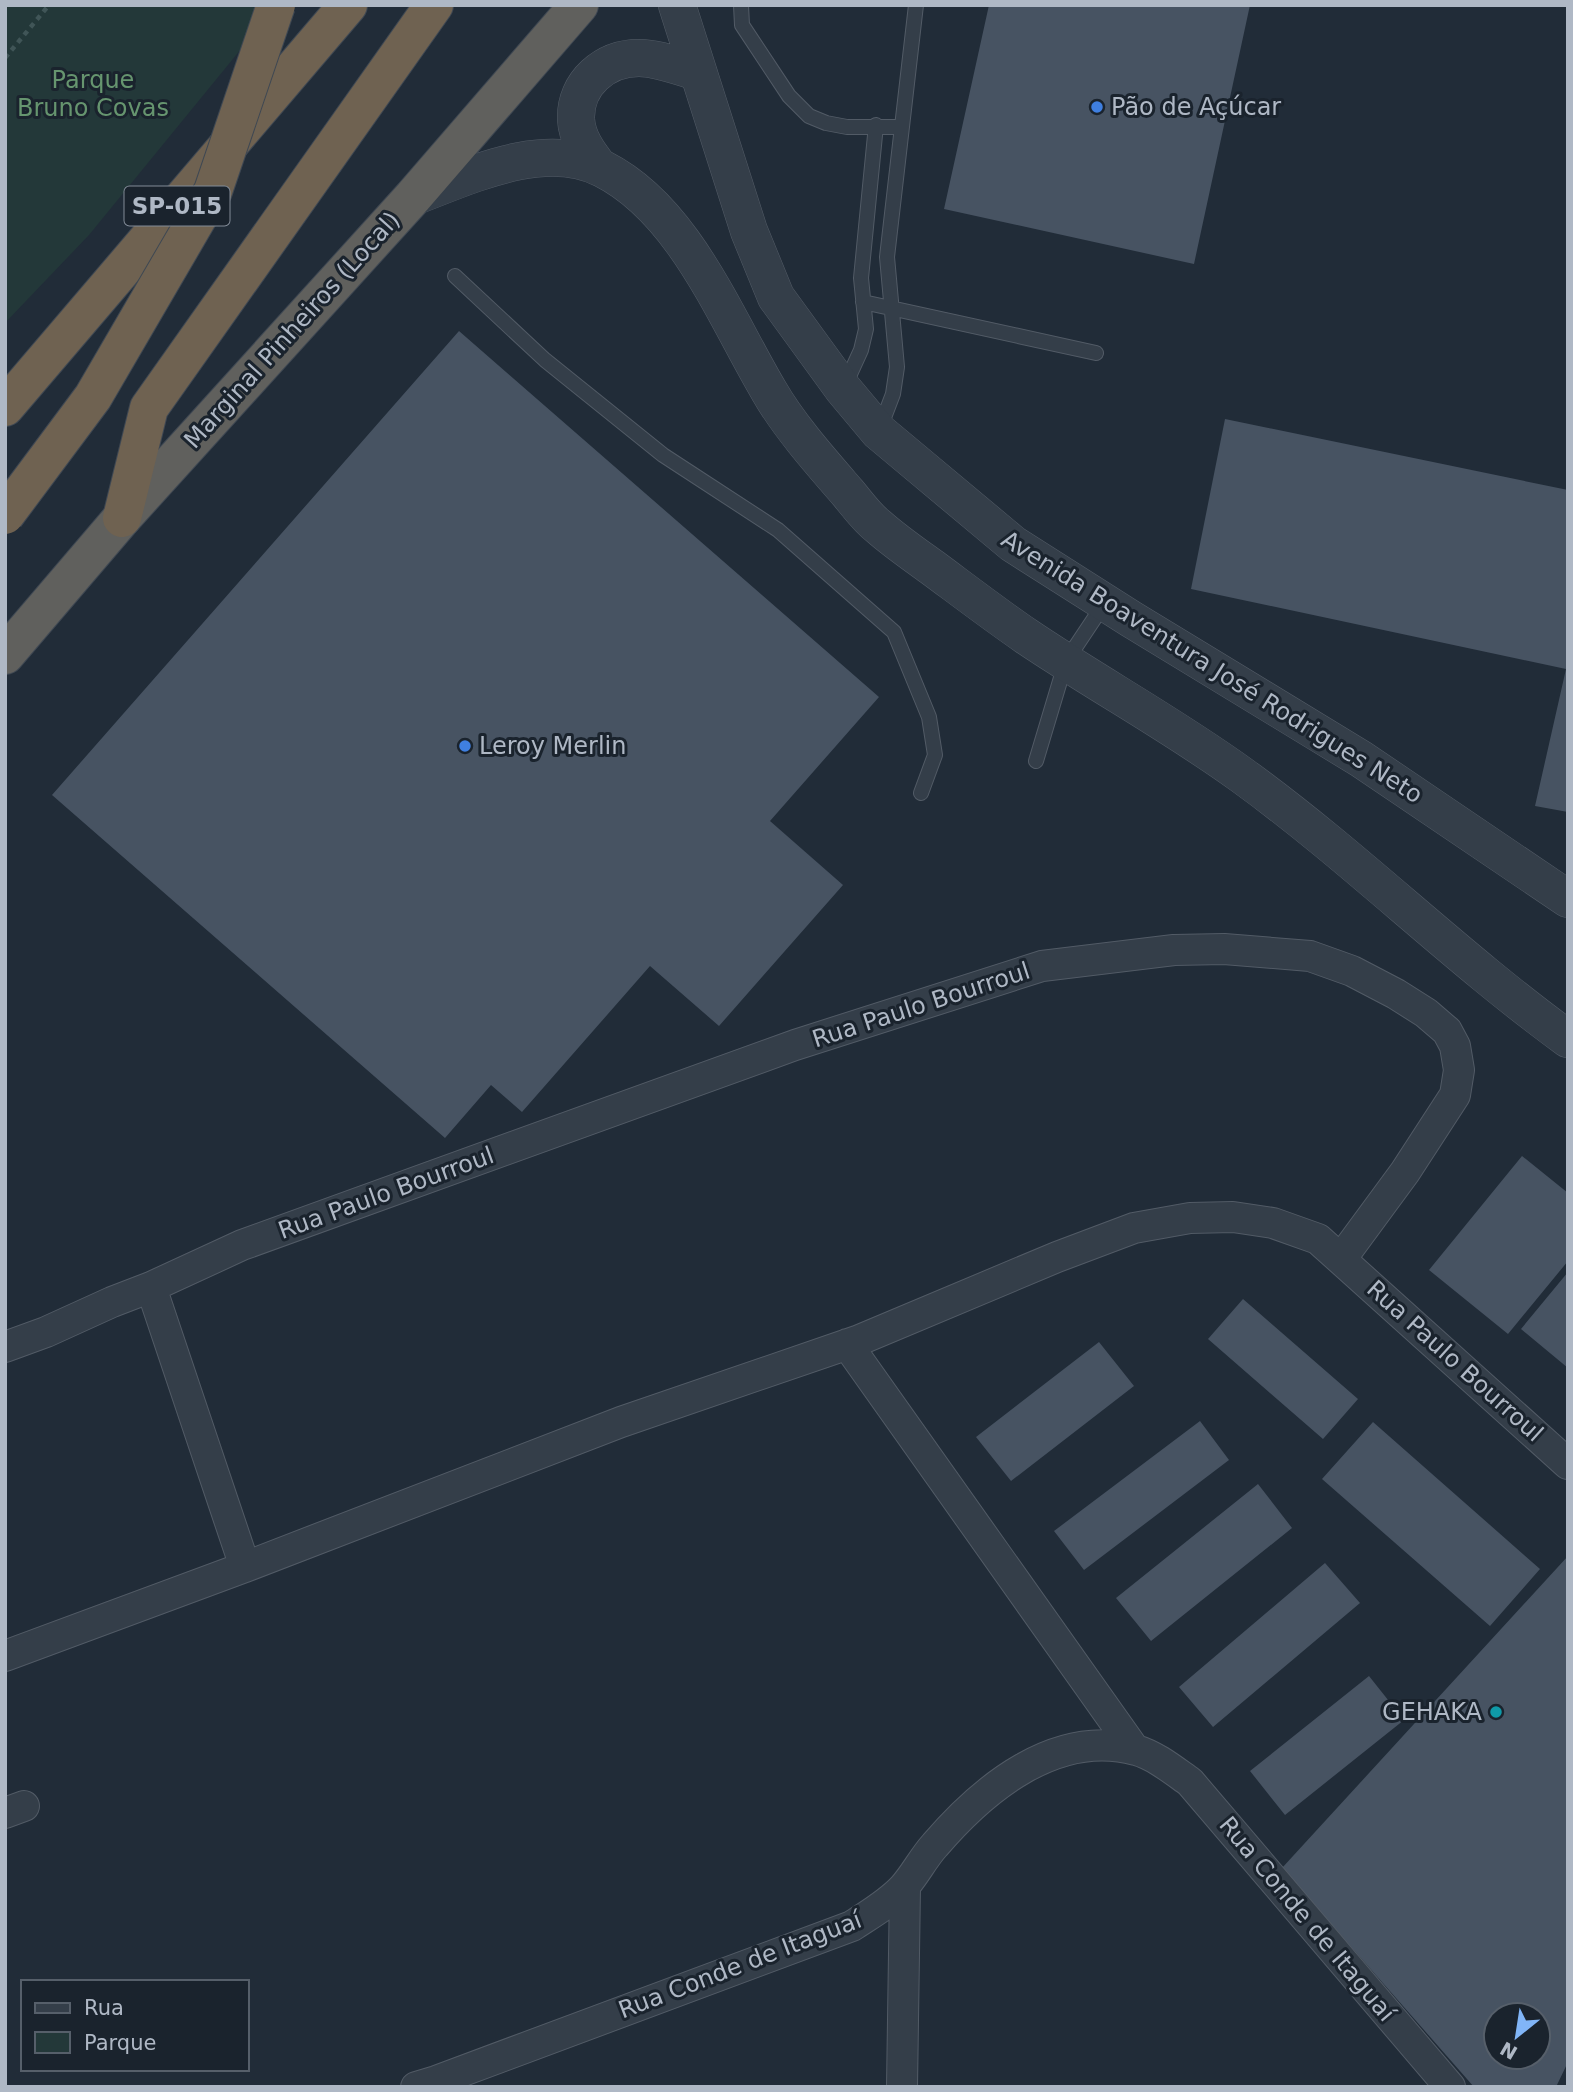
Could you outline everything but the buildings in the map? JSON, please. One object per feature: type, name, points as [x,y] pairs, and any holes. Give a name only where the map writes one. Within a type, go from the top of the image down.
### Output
[{"type":"highway","points":[[5,514],[93,397],[213,191],[276,5]]},
{"type":"highway","name":"SP-015","points":[[5,407],[348,5]]},
{"type":"highway","points":[[122,518],[149,408],[435,5]]},
{"type":"highway","name":"Marginal Pinheiros (Local)","points":[[5,655],[122,518],[413,197],[579,5]]},
{"type":"street","name":"Avenida Boaventura José Rodrigues Neto","points":[[677,5],[748,231],[776,296],[843,389],[879,432],[1013,544],[1104,603],[1360,759],[1568,899]]},
{"type":"street","points":[[599,167],[583,145],[576,120],[578,104],[586,84],[595,74],[613,63],[640,58],[698,72]]},
{"type":"street","points":[[413,197],[488,169],[534,160],[577,161],[599,167],[629,184],[659,213],[700,267],[770,394],[825,467],[877,526],[1026,636],[1244,776],[1563,1030]]},
{"type":"street","name":"Rua Paulo Bourroul","points":[[5,1347],[151,1287],[242,1245],[795,1045],[1042,966],[1174,950],[1224,949],[1310,956],[1352,971],[1396,994],[1426,1013],[1447,1031],[1455,1046],[1459,1070],[1455,1095],[1405,1172],[1341,1259]]},
{"type":"street","name":"Rua Paulo Bourroul","points":[[5,1656],[621,1422],[847,1344],[1134,1228],[1190,1218],[1233,1217],[1273,1223],[1318,1239],[1568,1464]]},
{"type":"street","points":[[151,1287],[245,1567]]},
{"type":"street","points":[[847,1344],[1134,1749]]},
{"type":"street","name":"Rua Conde de Itaguaí","points":[[430,2085],[852,1926],[886,1905],[905,1887],[933,1846],[973,1805],[1013,1775],[1044,1757],[1071,1748],[1100,1745],[1134,1749],[1155,1757],[1190,1782],[1450,2087]]},
{"type":"street","points":[[902,2087],[905,1887]]},
{"type":"lane","points":[[741,5],[742,25],[789,96],[809,116],[847,127],[901,127]]},
{"type":"lane","points":[[879,432],[894,394],[897,367],[887,257],[916,5]]},
{"type":"lane","points":[[843,389],[862,350],[866,328],[861,278],[876,125]]},
{"type":"lane","points":[[455,276],[545,360],[663,455],[778,530],[894,632],[929,717],[935,755],[921,793]]},
{"type":"lane","points":[[863,302],[1096,353]]},
{"type":"lane","points":[[1036,761],[1066,661],[1104,603]]},
{"type":"path","points":[[5,58],[49,5]]},
{"type":"path","points":[[5,65],[12,50]]},
{"type":"green space","name":"Parque Bruno Covas","points":[[5,5],[277,5],[89,235],[5,323]]},
{"type":"place","name":"Pão de Açúcar","points":[[1097,107]]},
{"type":"place","name":"Leroy Merlin","points":[[465,746]]},
{"type":"place","name":"GEHAKA","points":[[1496,1712]]}]
